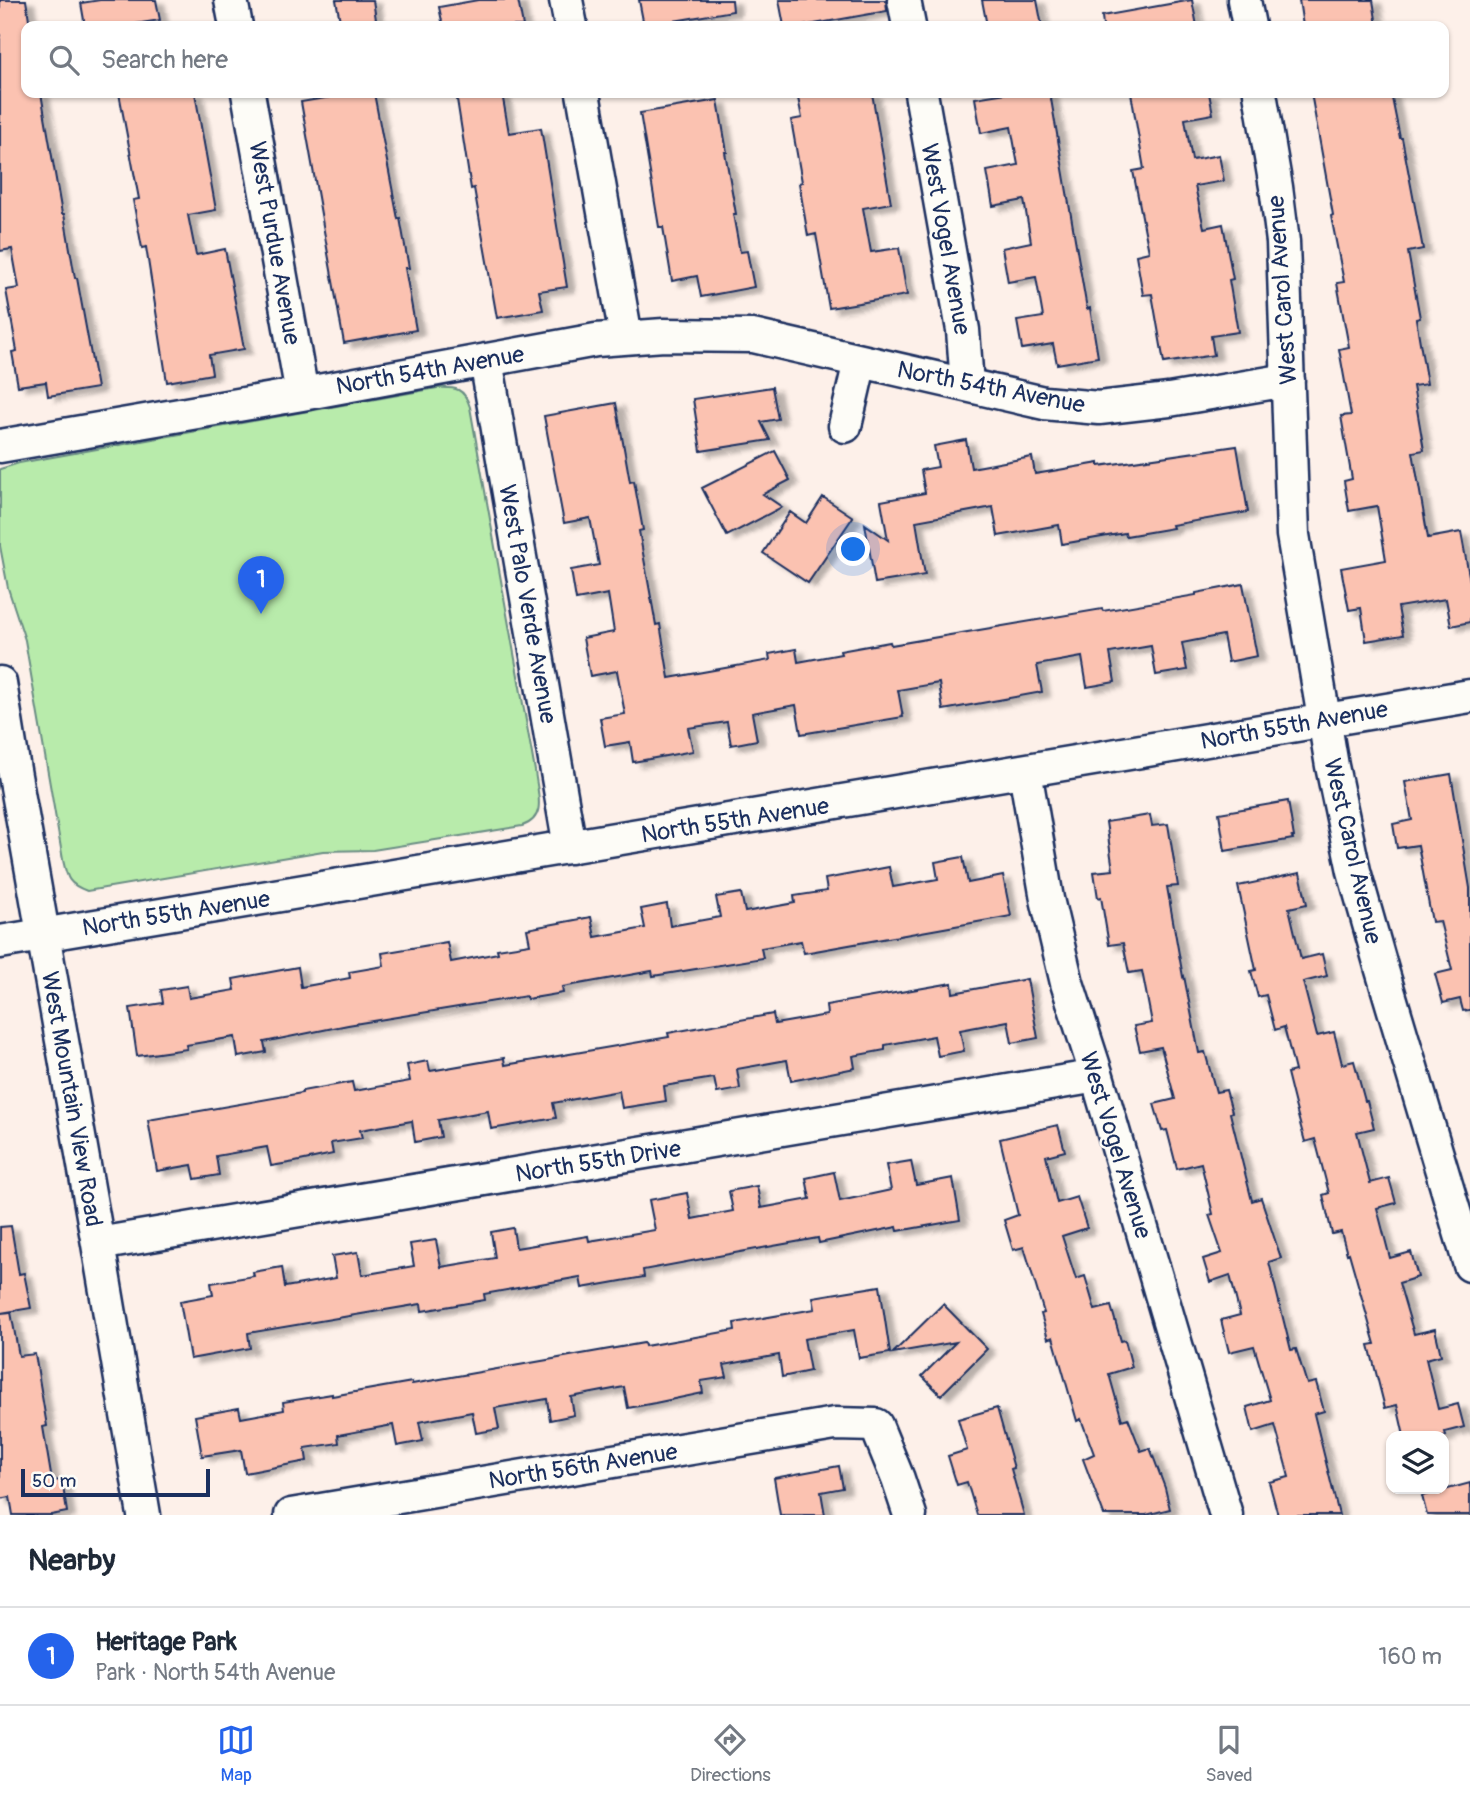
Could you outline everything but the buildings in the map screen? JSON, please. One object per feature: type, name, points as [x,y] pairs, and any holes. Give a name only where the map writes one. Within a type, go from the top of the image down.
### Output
[{"type":"street","points":[[231,0],[235,21]]},
{"type":"street","points":[[566,0],[570,21]]},
{"type":"street","points":[[904,0],[908,21]]},
{"type":"street","points":[[1244,0],[1248,21]]},
{"type":"street","name":"West Purdue Avenue","points":[[249,98],[302,394]]},
{"type":"street","points":[[584,98],[626,337]]},
{"type":"street","name":"West Vogel Avenue","points":[[922,98],[963,330],[967,385]]},
{"type":"street","name":"West Carol Avenue","points":[[1261,98],[1283,242],[1293,536],[1332,766],[1354,871],[1470,1265]]},
{"type":"street","name":"North 54th Avenue","points":[[0,446],[596,340],[664,335],[753,336],[1044,403],[1099,408],[1169,400],[1288,380]]},
{"type":"street","name":"West Palo Verde Avenue","points":[[486,360],[570,847]]},
{"type":"street","points":[[845,426],[860,361]]},
{"type":"street","name":"West Mountain View Road","points":[[0,683],[144,1515]]},
{"type":"street","name":"North 55th Avenue","points":[[0,942],[1470,696]]},
{"type":"street","name":"West Vogel Avenue","points":[[1025,771],[1052,923],[1066,983],[1097,1076],[1226,1515]]},
{"type":"street","name":"North 55th Drive","points":[[98,1244],[1097,1076]]},
{"type":"street","name":"North 56th Avenue","points":[[291,1515],[835,1424],[876,1425],[910,1515]]},
{"type":"green space","points":[[437,388],[462,392],[470,407],[539,796],[535,817],[522,826],[373,850],[323,851],[87,891],[76,886],[67,876],[63,860],[25,640],[8,588],[0,546],[0,469],[19,463]]},
{"type":"place","name":"Heritage Park","points":[[261,614]]}]
